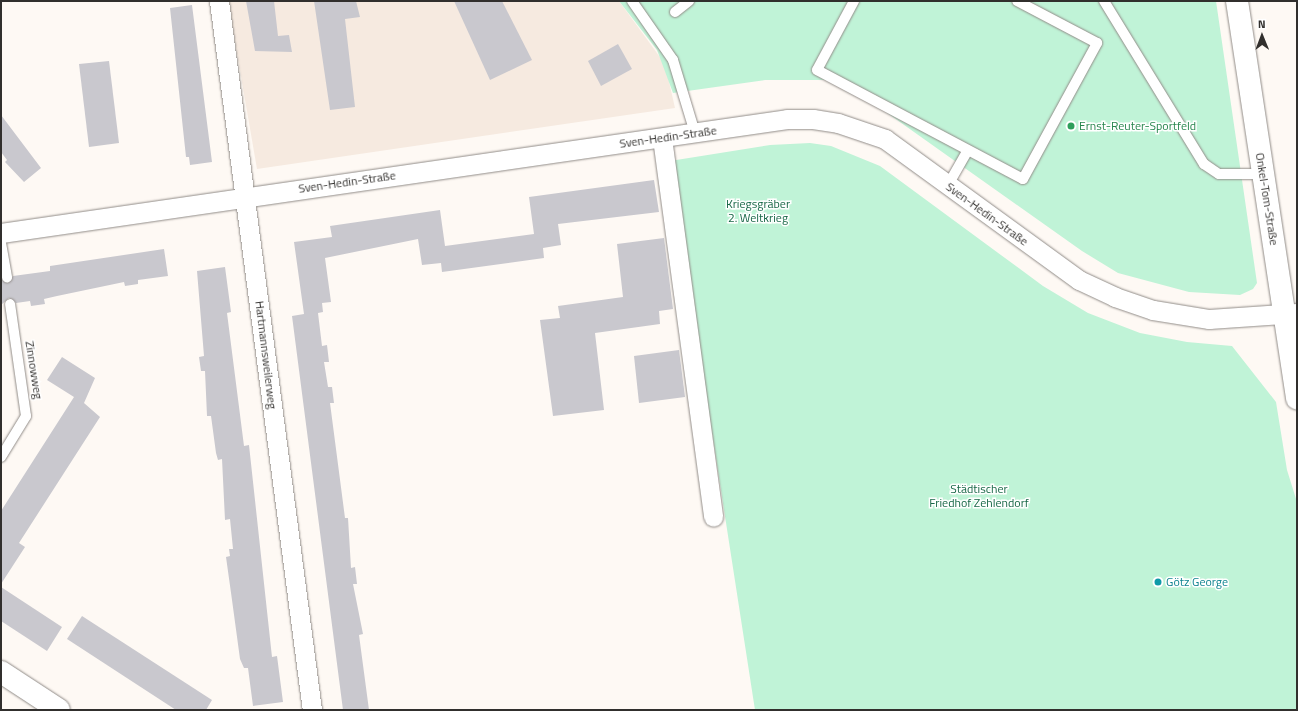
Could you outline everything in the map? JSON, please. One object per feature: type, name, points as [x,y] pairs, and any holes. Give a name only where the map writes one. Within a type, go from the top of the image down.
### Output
[{"type":"main road","name":"Onkel-Tom-Straße","points":[[1237,1],[1263,174],[1291,314],[1297,398]]},
{"type":"main road","points":[[1,672],[59,710]]},
{"type":"street","name":"Hartmannsweilerweg","points":[[219,1],[246,196],[312,710]]},
{"type":"street","name":"Sven-Hedin-Straße","points":[[1,233],[246,196],[787,119],[838,123],[885,139],[1079,280],[1115,297],[1153,310],[1209,320],[1291,314]]},
{"type":"street","points":[[662,138],[713,517]]},
{"type":"lane","points":[[632,1],[673,60],[695,133]]},
{"type":"lane","points":[[675,12],[689,1]]},
{"type":"lane","points":[[854,1],[817,70],[1023,179],[1097,43],[1016,1]]},
{"type":"lane","points":[[1104,1],[1204,164],[1219,174],[1263,174]]},
{"type":"lane","points":[[948,185],[968,150]]},
{"type":"lane","points":[[1,243],[7,277]]},
{"type":"lane","name":"Zinnowweg","points":[[1,457],[26,416],[10,304]]},
{"type":"shaded area","points":[[228,1],[619,1],[665,64],[675,108],[257,169]]},
{"type":"green space","name":"Ernst-Reuter-Sportfeld","points":[[619,1],[1216,1],[1257,283],[1253,289],[1240,295],[1189,292],[1118,273],[1082,251],[859,93],[832,80],[765,80],[673,93],[657,50]]},
{"type":"green space","name":"Städtischer Friedhof Zehlendorf","points":[[810,143],[831,146],[880,166],[1043,286],[1088,313],[1140,333],[1187,342],[1232,346],[1276,402],[1287,470],[1297,502],[1297,710],[755,710],[670,161],[770,145]]},
{"type":"building","points":[[246,1],[274,1],[278,36],[289,35],[292,52],[255,51]]},
{"type":"building","points":[[314,1],[356,1],[360,17],[345,19],[355,107],[330,110]]},
{"type":"building","points":[[454,1],[502,1],[532,60],[490,80]]},
{"type":"building","points":[[192,5],[212,162],[190,165],[189,157],[186,157],[170,8]]},
{"type":"building","points":[[618,44],[632,69],[601,86],[588,61]]},
{"type":"building","points":[[109,61],[119,143],[89,147],[79,64]]},
{"type":"building","points":[[1,115],[41,168],[24,182],[5,162],[7,160],[1,152]]},
{"type":"building","points":[[654,180],[659,212],[558,224],[561,245],[543,248],[544,258],[442,272],[441,263],[422,265],[418,239],[325,258],[331,302],[322,303],[323,312],[318,313],[322,346],[327,345],[329,362],[324,362],[328,387],[332,387],[334,403],[330,403],[345,518],[348,518],[351,568],[355,567],[357,584],[353,584],[363,634],[359,635],[369,710],[343,710],[292,316],[304,314],[294,242],[332,237],[330,226],[440,210],[445,246],[534,234],[529,197]]},
{"type":"building","points":[[664,238],[673,309],[659,311],[660,324],[595,333],[604,410],[553,416],[540,320],[560,318],[558,306],[623,297],[617,244]]},
{"type":"building","points":[[164,249],[168,276],[138,280],[138,284],[125,286],[124,282],[57,296],[44,299],[45,304],[31,306],[30,301],[16,303],[9,298],[1,305],[1,279],[8,283],[13,276],[50,271],[50,266]]},
{"type":"building","points":[[225,267],[231,312],[227,313],[244,446],[249,445],[272,657],[277,656],[283,702],[253,706],[248,668],[244,668],[240,659],[226,557],[230,556],[229,549],[233,549],[230,519],[225,520],[222,459],[218,460],[211,416],[207,416],[205,371],[201,371],[199,357],[204,356],[197,271]]},
{"type":"building","points":[[679,350],[685,397],[639,403],[634,356]]},
{"type":"building","points":[[62,357],[95,378],[84,403],[100,417],[19,543],[25,547],[1,584],[1,511],[74,397],[47,380]]},
{"type":"building","points":[[1,587],[62,627],[47,651],[1,621]]},
{"type":"building","points":[[82,616],[212,700],[206,710],[176,710],[67,639]]},
{"type":"place","name":"Ernst-Reuter-Sportfeld","points":[[1071,126]]},
{"type":"place","name":"Götz George","points":[[1158,582]]},
{"type":"park label","name":"Kriegsgräber 2. Weltkrieg","points":[[758,211]]}]
